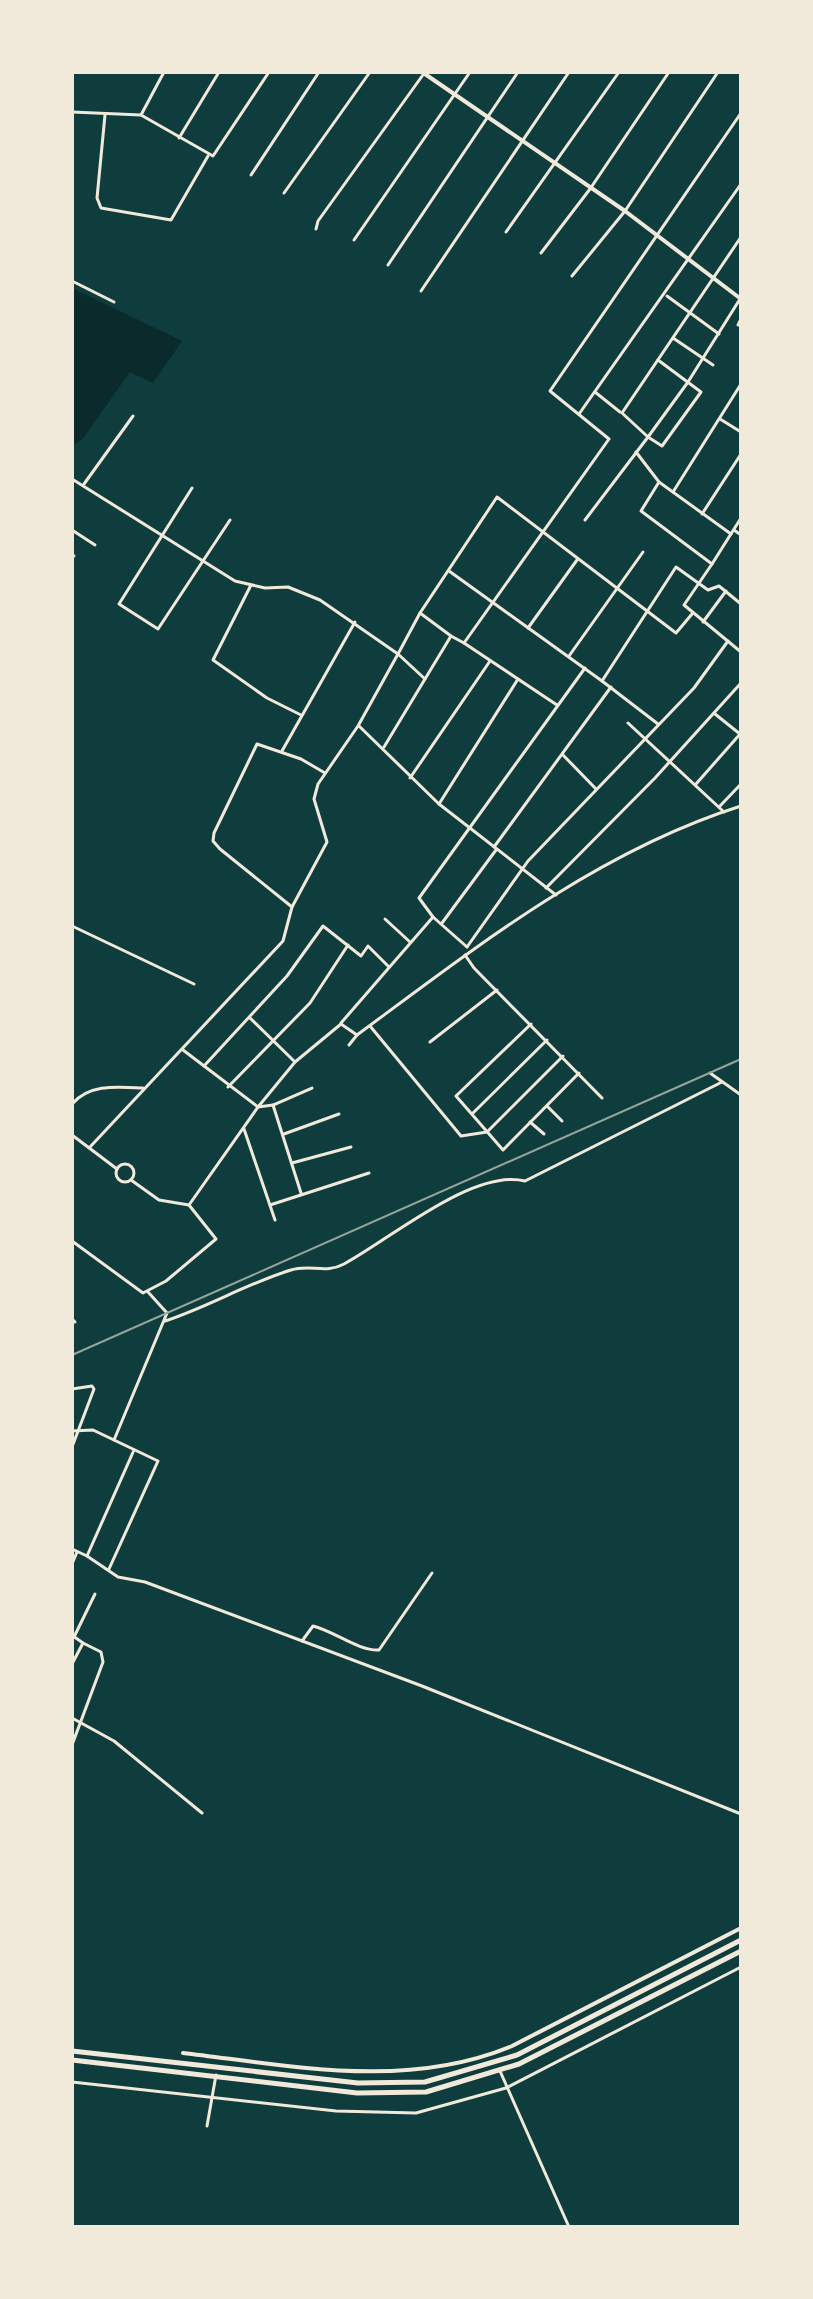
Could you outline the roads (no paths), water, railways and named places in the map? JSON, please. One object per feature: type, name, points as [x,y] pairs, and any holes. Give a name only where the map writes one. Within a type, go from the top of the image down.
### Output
[{"type":"highway","points":[[72,2051],[358,2083],[425,2082],[517,2055],[741,1940]]},
{"type":"highway","points":[[72,2060],[392,2094],[426,2092],[500,2071],[741,1951]]},
{"type":"street","points":[[141,115],[164,72]]},
{"type":"street","points":[[179,138],[219,72]]},
{"type":"street","points":[[72,112],[141,115],[208,156],[213,156],[269,72]]},
{"type":"street","points":[[251,175],[319,72]]},
{"type":"street","points":[[284,193],[370,72]]},
{"type":"street","points":[[316,229],[318,221],[423,72],[625,211],[741,299],[688,382],[585,520]]},
{"type":"street","points":[[354,240],[470,72]]},
{"type":"street","points":[[388,265],[518,72]]},
{"type":"street","points":[[421,291],[569,72]]},
{"type":"street","points":[[506,232],[619,72]]},
{"type":"street","points":[[541,253],[590,189],[669,72]]},
{"type":"street","points":[[572,276],[625,211],[718,72]]},
{"type":"street","points":[[106,113],[97,198],[101,208],[171,220],[208,156]]},
{"type":"street","points":[[464,643],[609,439],[550,391],[741,113]]},
{"type":"street","points":[[579,414],[666,295],[741,184]]},
{"type":"street","points":[[622,413],[741,237]]},
{"type":"street","points":[[72,281],[114,302]]},
{"type":"street","points":[[666,295],[719,334]]},
{"type":"street","points":[[738,325],[741,319]]},
{"type":"street","points":[[673,338],[713,365]]},
{"type":"street","points":[[595,392],[662,446],[701,392],[658,360]]},
{"type":"street","points":[[673,492],[741,384]]},
{"type":"street","points":[[83,485],[133,416]]},
{"type":"street","points":[[720,419],[741,432]]},
{"type":"street","points":[[636,452],[659,482],[702,514],[741,535]]},
{"type":"street","points":[[702,514],[741,454]]},
{"type":"street","points":[[72,479],[235,581],[288,587],[320,600],[398,654],[425,679]]},
{"type":"street","points":[[659,482],[641,511],[712,564]]},
{"type":"street","points":[[192,488],[119,604],[158,629],[230,520]]},
{"type":"street","points":[[90,1147],[283,941],[292,907],[327,842],[314,799],[325,773],[358,726],[420,613],[497,497],[676,633],[692,614]]},
{"type":"street","points":[[741,518],[684,605],[741,652]]},
{"type":"street","points":[[72,530],[95,545]]},
{"type":"street","points":[[569,656],[643,552]]},
{"type":"street","points":[[528,628],[577,560]]},
{"type":"street","points":[[602,681],[676,567],[710,590],[717,585],[741,604]]},
{"type":"street","points":[[449,571],[490,604],[569,656],[659,725]]},
{"type":"street","points":[[251,585],[213,660],[267,698],[301,715]]},
{"type":"street","points":[[703,622],[726,591]]},
{"type":"street","points":[[420,613],[558,705]]},
{"type":"street","points":[[282,752],[355,622]]},
{"type":"street","points":[[384,747],[451,636]]},
{"type":"street","points":[[467,951],[521,869],[707,674],[728,641]]},
{"type":"street","points":[[410,778],[490,661]]},
{"type":"street","points":[[585,668],[419,898],[497,990],[602,1098]]},
{"type":"street","points":[[439,804],[518,679]]},
{"type":"street","points":[[546,888],[741,683]]},
{"type":"street","points":[[442,923],[611,687]]},
{"type":"street","points":[[696,784],[740,734],[714,713]]},
{"type":"street","points":[[628,723],[724,812]]},
{"type":"street","points":[[358,726],[384,747],[410,778],[439,804],[556,895]]},
{"type":"street","points":[[292,907],[213,841],[214,833],[257,744],[282,752],[325,773]]},
{"type":"street","points":[[563,755],[596,789]]},
{"type":"street","points":[[719,807],[741,784]]},
{"type":"street","points":[[349,1045],[357,1035],[467,951],[556,895],[646,843],[741,806]]},
{"type":"street","points":[[189,1205],[243,1127],[295,1062],[341,1024],[433,917]]},
{"type":"street","points":[[385,919],[410,942]]},
{"type":"street","points":[[72,926],[194,984]]},
{"type":"street","points":[[204,1066],[250,1018],[323,926],[361,956],[368,946],[389,967]]},
{"type":"street","points":[[228,1087],[310,1003],[348,945]]},
{"type":"street","points":[[430,1042],[497,990]]},
{"type":"street","points":[[250,1018],[295,1062]]},
{"type":"street","points":[[341,1024],[357,1035]]},
{"type":"street","points":[[531,1024],[456,1096],[503,1150],[579,1073]]},
{"type":"street","points":[[370,1026],[461,1136],[487,1132],[563,1056]]},
{"type":"street","points":[[472,1114],[547,1040]]},
{"type":"street","points":[[183,1050],[258,1107],[273,1105],[312,1088]]},
{"type":"street","points":[[710,1073],[741,1095]]},
{"type":"street","points":[[165,1321],[282,1272],[303,1266],[327,1271],[344,1264],[436,1207],[509,1177],[525,1181],[722,1082]]},
{"type":"street","points":[[72,1104],[91,1090],[113,1086],[144,1088]]},
{"type":"street","points":[[273,1105],[301,1193]]},
{"type":"street","points":[[547,1106],[562,1121]]},
{"type":"street","points":[[284,1134],[339,1114]]},
{"type":"street","points":[[530,1122],[544,1134]]},
{"type":"street","points":[[243,1127],[275,1220]]},
{"type":"street","points":[[72,1135],[117,1169],[119,1180],[131,1180],[159,1200],[189,1205],[216,1239],[166,1281],[143,1293],[72,1241]]},
{"type":"street","points":[[292,1163],[351,1147]]},
{"type":"street","points":[[117,1169],[124,1165],[131,1167],[134,1173],[131,1180]]},
{"type":"street","points":[[270,1205],[369,1173]]},
{"type":"street","points":[[114,1440],[167,1313],[147,1290]]},
{"type":"street","points":[[72,1389],[92,1386],[94,1389],[72,1447]]},
{"type":"street","points":[[72,1431],[93,1430],[158,1461],[109,1569]]},
{"type":"street","points":[[87,1556],[134,1450]]},
{"type":"street","points":[[72,1549],[118,1577],[145,1582],[422,1686],[741,1814]]},
{"type":"street","points":[[72,1564],[77,1552]]},
{"type":"street","points":[[302,1643],[313,1626],[332,1631],[370,1650],[379,1650],[432,1573]]},
{"type":"street","points":[[72,1745],[103,1662],[101,1652],[73,1636],[95,1594]]},
{"type":"street","points":[[72,1664],[83,1643]]},
{"type":"street","points":[[72,1718],[114,1741],[202,1813]]},
{"type":"street","points":[[183,2053],[357,2073],[426,2071],[487,2056],[512,2046],[741,1928]]},
{"type":"street","points":[[72,2082],[336,2111],[416,2113],[506,2088],[741,1967]]},
{"type":"street","points":[[500,2071],[569,2227]]},
{"type":"street","points":[[207,2126],[216,2075]]},
{"type":"water","points":[[72,288],[182,341],[153,383],[130,372],[84,437],[72,447]]},
{"type":"railway","points":[[72,1355],[741,1059]]}]
